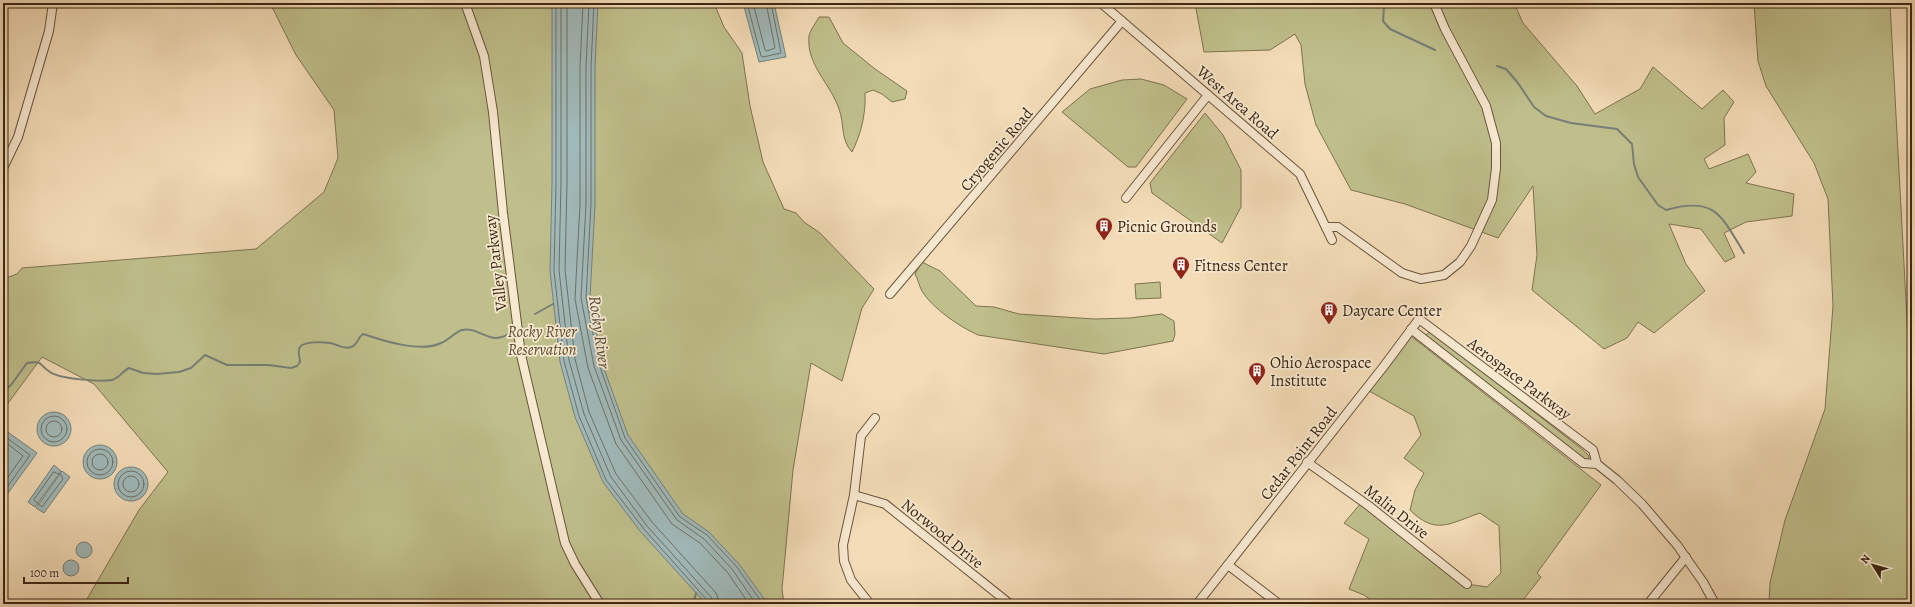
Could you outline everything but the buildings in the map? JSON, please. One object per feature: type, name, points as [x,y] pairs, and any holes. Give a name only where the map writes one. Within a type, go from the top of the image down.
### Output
[{"type":"street","points":[[3,168],[18,137],[49,31],[53,3]]},
{"type":"street","name":"Valley Parkway","points":[[465,3],[484,56],[493,112],[503,213],[521,355],[565,543],[574,564],[600,604]]},
{"type":"street","name":"West Area Road","points":[[1101,3],[1300,174],[1332,240]]},
{"type":"street","points":[[1326,227],[1338,227],[1402,273],[1421,279],[1444,275],[1460,262],[1471,246],[1492,200],[1496,168],[1496,143],[1486,106],[1445,29],[1434,3]]},
{"type":"street","name":"Cryogenic Road","points":[[890,294],[1122,21]]},
{"type":"street","points":[[1126,198],[1208,95]]},
{"type":"street","name":"Cedar Point Road","points":[[1197,604],[1307,462],[1384,366],[1419,319]]},
{"type":"street","name":"Aerospace Parkway","points":[[1419,319],[1593,450],[1597,464]]},
{"type":"street","name":"Aerospace Parkway","points":[[1411,329],[1583,463],[1597,464],[1617,480],[1662,526],[1703,582],[1715,604]]},
{"type":"street","points":[[870,604],[851,580],[844,561],[843,545],[854,495],[861,436],[875,418]]},
{"type":"street","name":"Malin Drive","points":[[1307,462],[1369,506],[1468,584]]},
{"type":"street","name":"Norwood Drive","points":[[854,495],[885,504],[1010,604]]},
{"type":"street","points":[[1648,604],[1686,558]]},
{"type":"street","points":[[1228,565],[1279,604]]},
{"type":"green space","name":"Rocky River Reservation","points":[[270,3],[714,3],[724,27],[742,53],[750,106],[763,162],[784,209],[796,213],[804,222],[820,233],[874,289],[862,308],[842,381],[811,363],[793,470],[782,589],[784,604],[84,604],[139,510],[168,472],[94,384],[42,357],[3,410],[3,279],[17,274],[22,268],[256,249],[324,192],[338,158],[334,110],[296,55]]},
{"type":"green space","points":[[1195,3],[1514,3],[1523,23],[1577,86],[1595,114],[1640,89],[1653,67],[1702,109],[1723,90],[1734,102],[1724,118],[1725,145],[1704,159],[1709,169],[1748,154],[1756,172],[1746,183],[1794,194],[1792,216],[1746,222],[1724,233],[1735,257],[1725,262],[1701,229],[1669,224],[1686,264],[1705,291],[1654,333],[1638,322],[1627,338],[1604,349],[1532,290],[1537,255],[1533,186],[1498,238],[1405,204],[1351,190],[1316,125],[1305,84],[1301,45],[1295,34],[1270,50],[1204,52]]},
{"type":"green space","points":[[1754,3],[1890,3],[1912,413],[1912,604],[1769,604],[1770,583],[1785,520],[1825,409],[1833,306],[1828,199],[1814,163],[1766,86],[1758,61]]},
{"type":"green space","points":[[819,17],[829,17],[843,43],[875,69],[907,91],[905,99],[892,102],[882,94],[873,90],[865,93],[865,109],[862,124],[852,152],[844,137],[839,109],[811,56],[809,36]]},
{"type":"green space","points":[[1141,79],[1164,85],[1187,99],[1136,167],[1128,167],[1062,112],[1090,89],[1122,80]]},
{"type":"green space","points":[[1205,113],[1223,135],[1241,170],[1241,207],[1222,243],[1152,193],[1150,183]]},
{"type":"green space","points":[[922,262],[940,271],[976,306],[994,307],[1019,314],[1094,319],[1130,318],[1162,314],[1174,321],[1175,334],[1173,341],[1104,354],[978,335],[963,327],[932,304],[921,289],[915,274]]},
{"type":"green space","points":[[1160,282],[1161,298],[1136,299],[1135,284]]},
{"type":"green space","points":[[1430,331],[1583,450],[1589,456],[1589,460],[1586,461],[1427,338],[1426,335]]},
{"type":"green space","points":[[1411,336],[1601,485],[1537,573],[1541,577],[1520,604],[1376,604],[1364,595],[1349,589],[1369,539],[1344,523],[1362,502],[1467,584],[1487,587],[1501,573],[1499,526],[1480,513],[1452,523],[1436,525],[1419,518],[1410,510],[1415,490],[1424,473],[1404,458],[1421,435],[1414,416],[1369,391]]},
{"type":"water","points":[[552,3],[598,3],[595,67],[595,204],[590,298],[602,363],[628,435],[683,514],[709,532],[739,564],[768,604],[706,604],[640,531],[603,482],[575,417],[560,362],[550,271],[552,183]]},
{"type":"water","points":[[743,3],[774,3],[786,57],[759,62]]},
{"type":"water","points":[[54,412],[66,417],[71,429],[66,441],[54,446],[42,441],[37,429],[42,417]]},
{"type":"water","points":[[5,430],[37,453],[3,500],[3,434]]},
{"type":"water","points":[[100,445],[112,450],[117,462],[112,474],[100,479],[88,474],[83,462],[88,450]]},
{"type":"water","points":[[54,465],[61,471],[35,507],[28,502]]},
{"type":"water","points":[[131,467],[143,472],[148,484],[143,496],[131,501],[119,496],[114,484],[119,472]]},
{"type":"water","points":[[62,471],[70,477],[44,513],[36,508]]},
{"type":"water","points":[[84,542],[91,547],[92,550],[87,557],[84,558],[77,553],[76,550],[81,543]]},
{"type":"water","points":[[71,560],[78,565],[79,568],[74,575],[71,576],[64,571],[63,568],[68,561]]},
{"type":"waterway","points":[[1381,3],[1384,7],[1383,21],[1390,29],[1435,50]]},
{"type":"waterway","points":[[1497,66],[1506,69],[1518,83],[1534,107],[1546,116],[1571,123],[1617,129],[1632,144],[1634,164],[1638,177],[1658,205],[1666,210],[1682,206],[1696,205],[1706,207],[1715,212],[1729,228],[1744,253]]},
{"type":"waterway","points":[[535,314],[553,304]]},
{"type":"waterway","points":[[3,392],[11,385],[27,363],[32,362],[36,362],[50,372],[62,376],[106,381],[114,379],[129,368],[143,373],[157,374],[179,372],[191,368],[205,355],[227,365],[269,365],[291,368],[297,366],[300,362],[299,350],[302,345],[314,342],[323,342],[348,348],[355,345],[363,334],[402,345],[423,347],[441,343],[457,332],[468,329],[495,338],[507,335]]},
{"type":"waterway","points":[[693,604],[696,593]]},
{"type":"place","name":"Picnic Grounds","points":[[1104,241]]},
{"type":"place","name":"Fitness Center","points":[[1181,280]]},
{"type":"place","name":"Daycare Center","points":[[1329,325]]},
{"type":"place","name":"Ohio Aerospace Institute","points":[[1257,386]]},
{"type":"water label","name":"Rocky River","points":[[600,332]]}]
